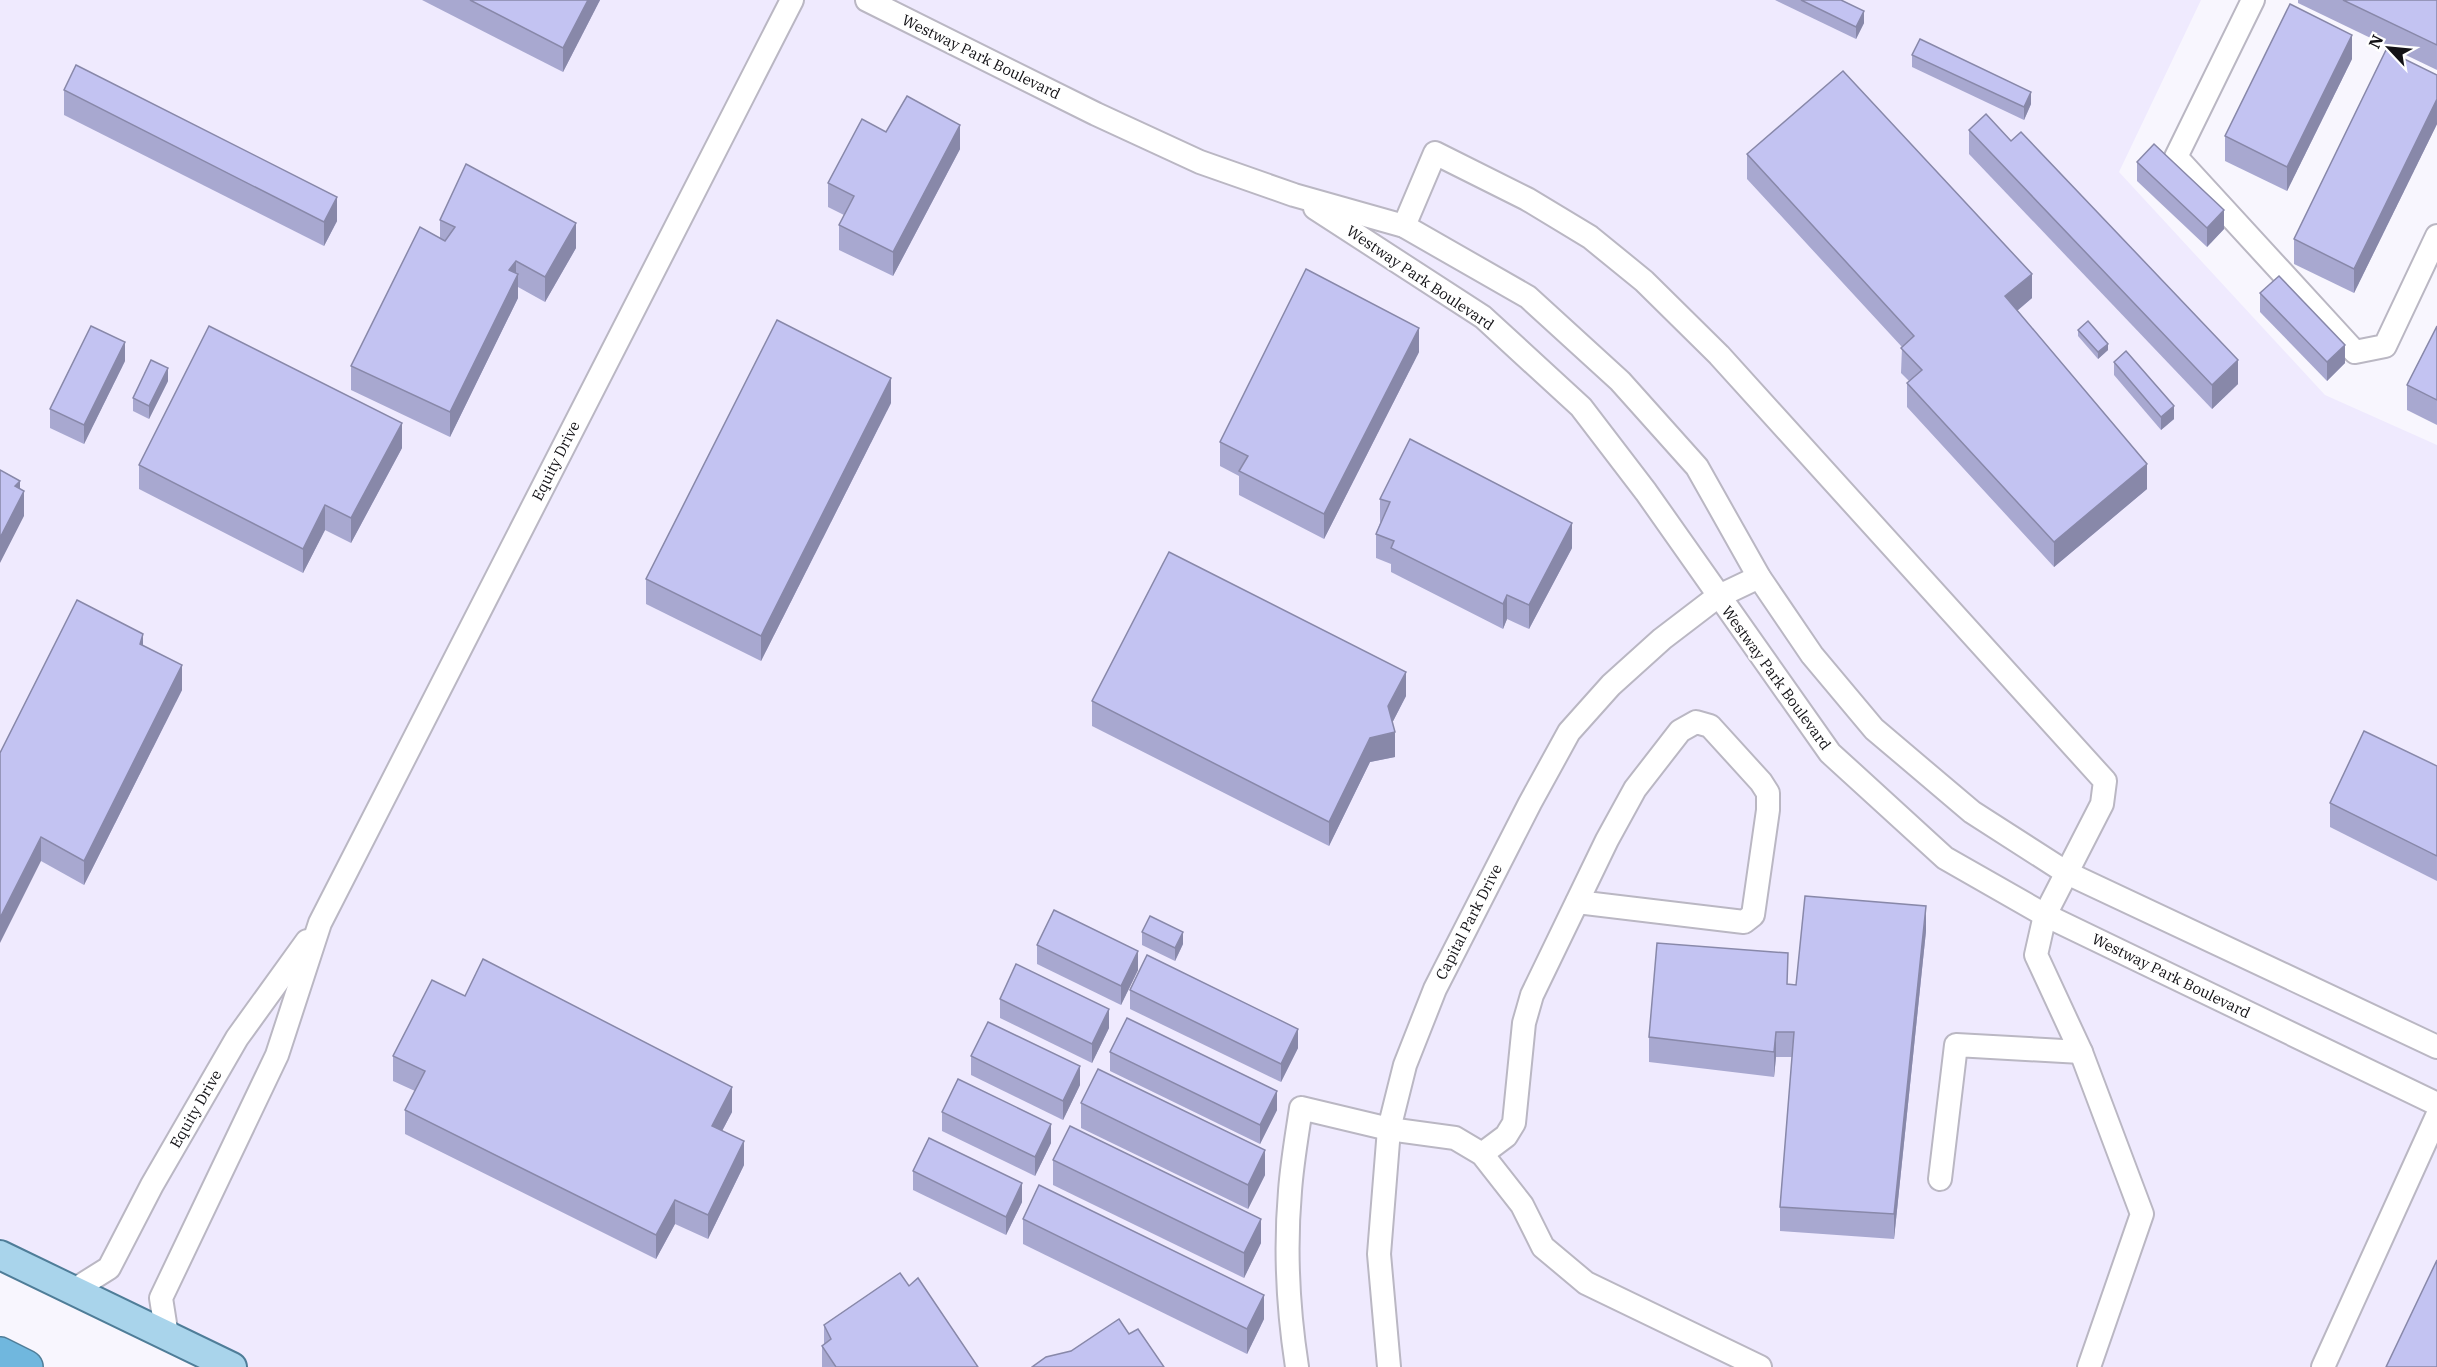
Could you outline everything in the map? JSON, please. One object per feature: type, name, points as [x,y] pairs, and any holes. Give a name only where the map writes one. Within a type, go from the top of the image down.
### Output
[{"type":"highway","points":[[0,1354],[26,1367]]},
{"type":"main road","points":[[0,1255],[232,1367]]},
{"type":"street","name":"Equity Drive","points":[[74,1290],[108,1270],[152,1185],[237,1038],[320,922],[792,0]]},
{"type":"street","name":"Westway Park Boulevard","points":[[867,0],[1096,114],[1200,162],[1294,195],[1404,226],[1528,297],[1620,381],[1697,467],[1759,577],[1812,656],[1874,729],[1972,812],[2067,873],[2437,1047]]},
{"type":"street","points":[[2253,0],[2176,157],[2355,352],[2385,346],[2428,278],[2437,236]]},
{"type":"street","points":[[1404,226],[1434,153],[1527,199],[1590,237],[1644,281],[1719,356],[2104,781],[2102,804],[2045,915],[2036,955],[2081,1052],[2142,1214],[2089,1367]]},
{"type":"street","name":"Westway Park Boulevard","points":[[1294,195],[1483,317],[1581,408],[1646,492],[1717,597],[1830,753],[1945,858],[2045,915],[2437,1104]]},
{"type":"street","name":"Capital Park Drive","points":[[1389,1367],[1379,1254],[1389,1129],[1405,1065],[1435,989],[1569,732],[1611,685],[1662,639],[1717,597],[1759,577]]},
{"type":"street","points":[[1482,1154],[1506,1136],[1514,1123],[1524,1023],[1532,995],[1577,902],[1607,840],[1641,781],[1680,731],[1696,722],[1710,726],[1761,782],[1768,793],[1753,915],[1744,922],[1577,902]]},
{"type":"street","name":"Equity Drive","points":[[167,1336],[161,1298],[277,1055],[320,922]]},
{"type":"street","points":[[1940,1179],[1956,1045],[2081,1052]]},
{"type":"street","points":[[1297,1367],[1288,1267],[1290,1191],[1301,1108],[1389,1129],[1455,1138],[1482,1154],[1522,1205],[1543,1247],[1586,1283],[1760,1367]]},
{"type":"street","points":[[2323,1367],[2437,1116]]},
{"type":"shaded area","points":[[0,0],[2201,0],[2119,172],[2325,395],[2437,445],[2437,1367],[232,1367],[0,1255]]},
{"type":"building","points":[[470,0],[588,0],[563,48]]},
{"type":"building","points":[[1801,0],[1841,0],[1864,11],[1856,27]]},
{"type":"building","points":[[2343,0],[2437,0],[2437,45]]},
{"type":"building","points":[[2290,4],[2352,35],[2287,167],[2225,136]]},
{"type":"building","points":[[1920,39],[2031,92],[2024,107],[1912,55]]},
{"type":"building","points":[[2386,50],[2437,75],[2437,99],[2354,269],[2294,239]]},
{"type":"building","points":[[76,65],[337,197],[324,222],[64,90]]},
{"type":"building","points":[[1843,71],[2032,274],[2005,296],[2147,464],[2054,542],[1907,383],[1922,370],[1901,348],[1914,336],[1747,154]]},
{"type":"building","points":[[907,96],[960,125],[893,252],[839,225],[854,196],[828,183],[862,119],[886,132]]},
{"type":"building","points":[[1986,114],[2011,141],[2021,132],[2238,360],[2212,385],[1969,130]]},
{"type":"building","points":[[2154,144],[2224,210],[2207,228],[2137,162]]},
{"type":"building","points":[[466,164],[576,223],[545,277],[516,261],[509,270],[518,274],[450,412],[351,366],[420,227],[445,241],[455,227],[440,220]]},
{"type":"building","points":[[1306,269],[1419,328],[1324,514],[1239,471],[1248,456],[1220,442]]},
{"type":"building","points":[[2279,276],[2345,345],[2327,362],[2260,293]]},
{"type":"building","points":[[777,320],[891,378],[761,636],[646,579]]},
{"type":"building","points":[[2088,321],[2108,344],[2098,352],[2078,330]]},
{"type":"building","points":[[91,326],[125,342],[84,425],[50,409]]},
{"type":"building","points":[[209,326],[402,423],[351,518],[325,505],[303,549],[139,465]]},
{"type":"building","points":[[2437,326],[2437,400],[2407,385]]},
{"type":"building","points":[[2126,351],[2174,406],[2161,417],[2114,362]]},
{"type":"building","points":[[151,360],[168,368],[149,406],[133,398]]},
{"type":"building","points":[[1410,439],[1572,523],[1529,605],[1507,595],[1503,604],[1391,548],[1394,541],[1376,534],[1390,502],[1380,499]]},
{"type":"building","points":[[0,470],[20,481],[15,486],[24,491],[0,538]]},
{"type":"building","points":[[1169,552],[1406,672],[1388,706],[1395,732],[1370,738],[1329,822],[1092,701]]},
{"type":"building","points":[[77,600],[143,634],[140,644],[182,665],[84,861],[41,837],[0,918],[0,753]]},
{"type":"building","points":[[2364,731],[2437,766],[2437,856],[2330,803]]},
{"type":"building","points":[[1805,896],[1926,906],[1894,1214],[1780,1207],[1794,1032],[1776,1032],[1774,1052],[1649,1037],[1657,943],[1788,953],[1787,984],[1796,985]]},
{"type":"building","points":[[1054,910],[1138,951],[1121,986],[1037,945]]},
{"type":"building","points":[[1150,916],[1183,932],[1175,948],[1142,932]]},
{"type":"building","points":[[1147,955],[1298,1029],[1281,1064],[1130,990]]},
{"type":"building","points":[[483,959],[732,1087],[712,1126],[744,1141],[708,1215],[675,1200],[656,1235],[405,1110],[425,1071],[393,1056],[432,980],[465,996]]},
{"type":"building","points":[[1016,964],[1109,1009],[1092,1044],[1000,999]]},
{"type":"building","points":[[1127,1018],[1277,1091],[1260,1125],[1110,1052]]},
{"type":"building","points":[[988,1022],[1080,1066],[1063,1101],[971,1056]]},
{"type":"building","points":[[1098,1069],[1265,1150],[1248,1185],[1081,1103]]},
{"type":"building","points":[[958,1079],[1051,1124],[1035,1157],[942,1112]]},
{"type":"building","points":[[1070,1126],[1261,1219],[1244,1253],[1053,1160]]},
{"type":"building","points":[[929,1138],[1022,1183],[1006,1217],[913,1171]]},
{"type":"building","points":[[1039,1185],[1264,1295],[1247,1329],[1023,1219]]},
{"type":"building","points":[[2437,1260],[2437,1367],[2386,1367]]},
{"type":"building","points":[[900,1273],[909,1286],[918,1278],[978,1367],[836,1367],[822,1346],[831,1339],[824,1325]]},
{"type":"building","points":[[1119,1319],[1129,1334],[1138,1329],[1164,1367],[1032,1367],[1046,1357],[1071,1351]]}]
